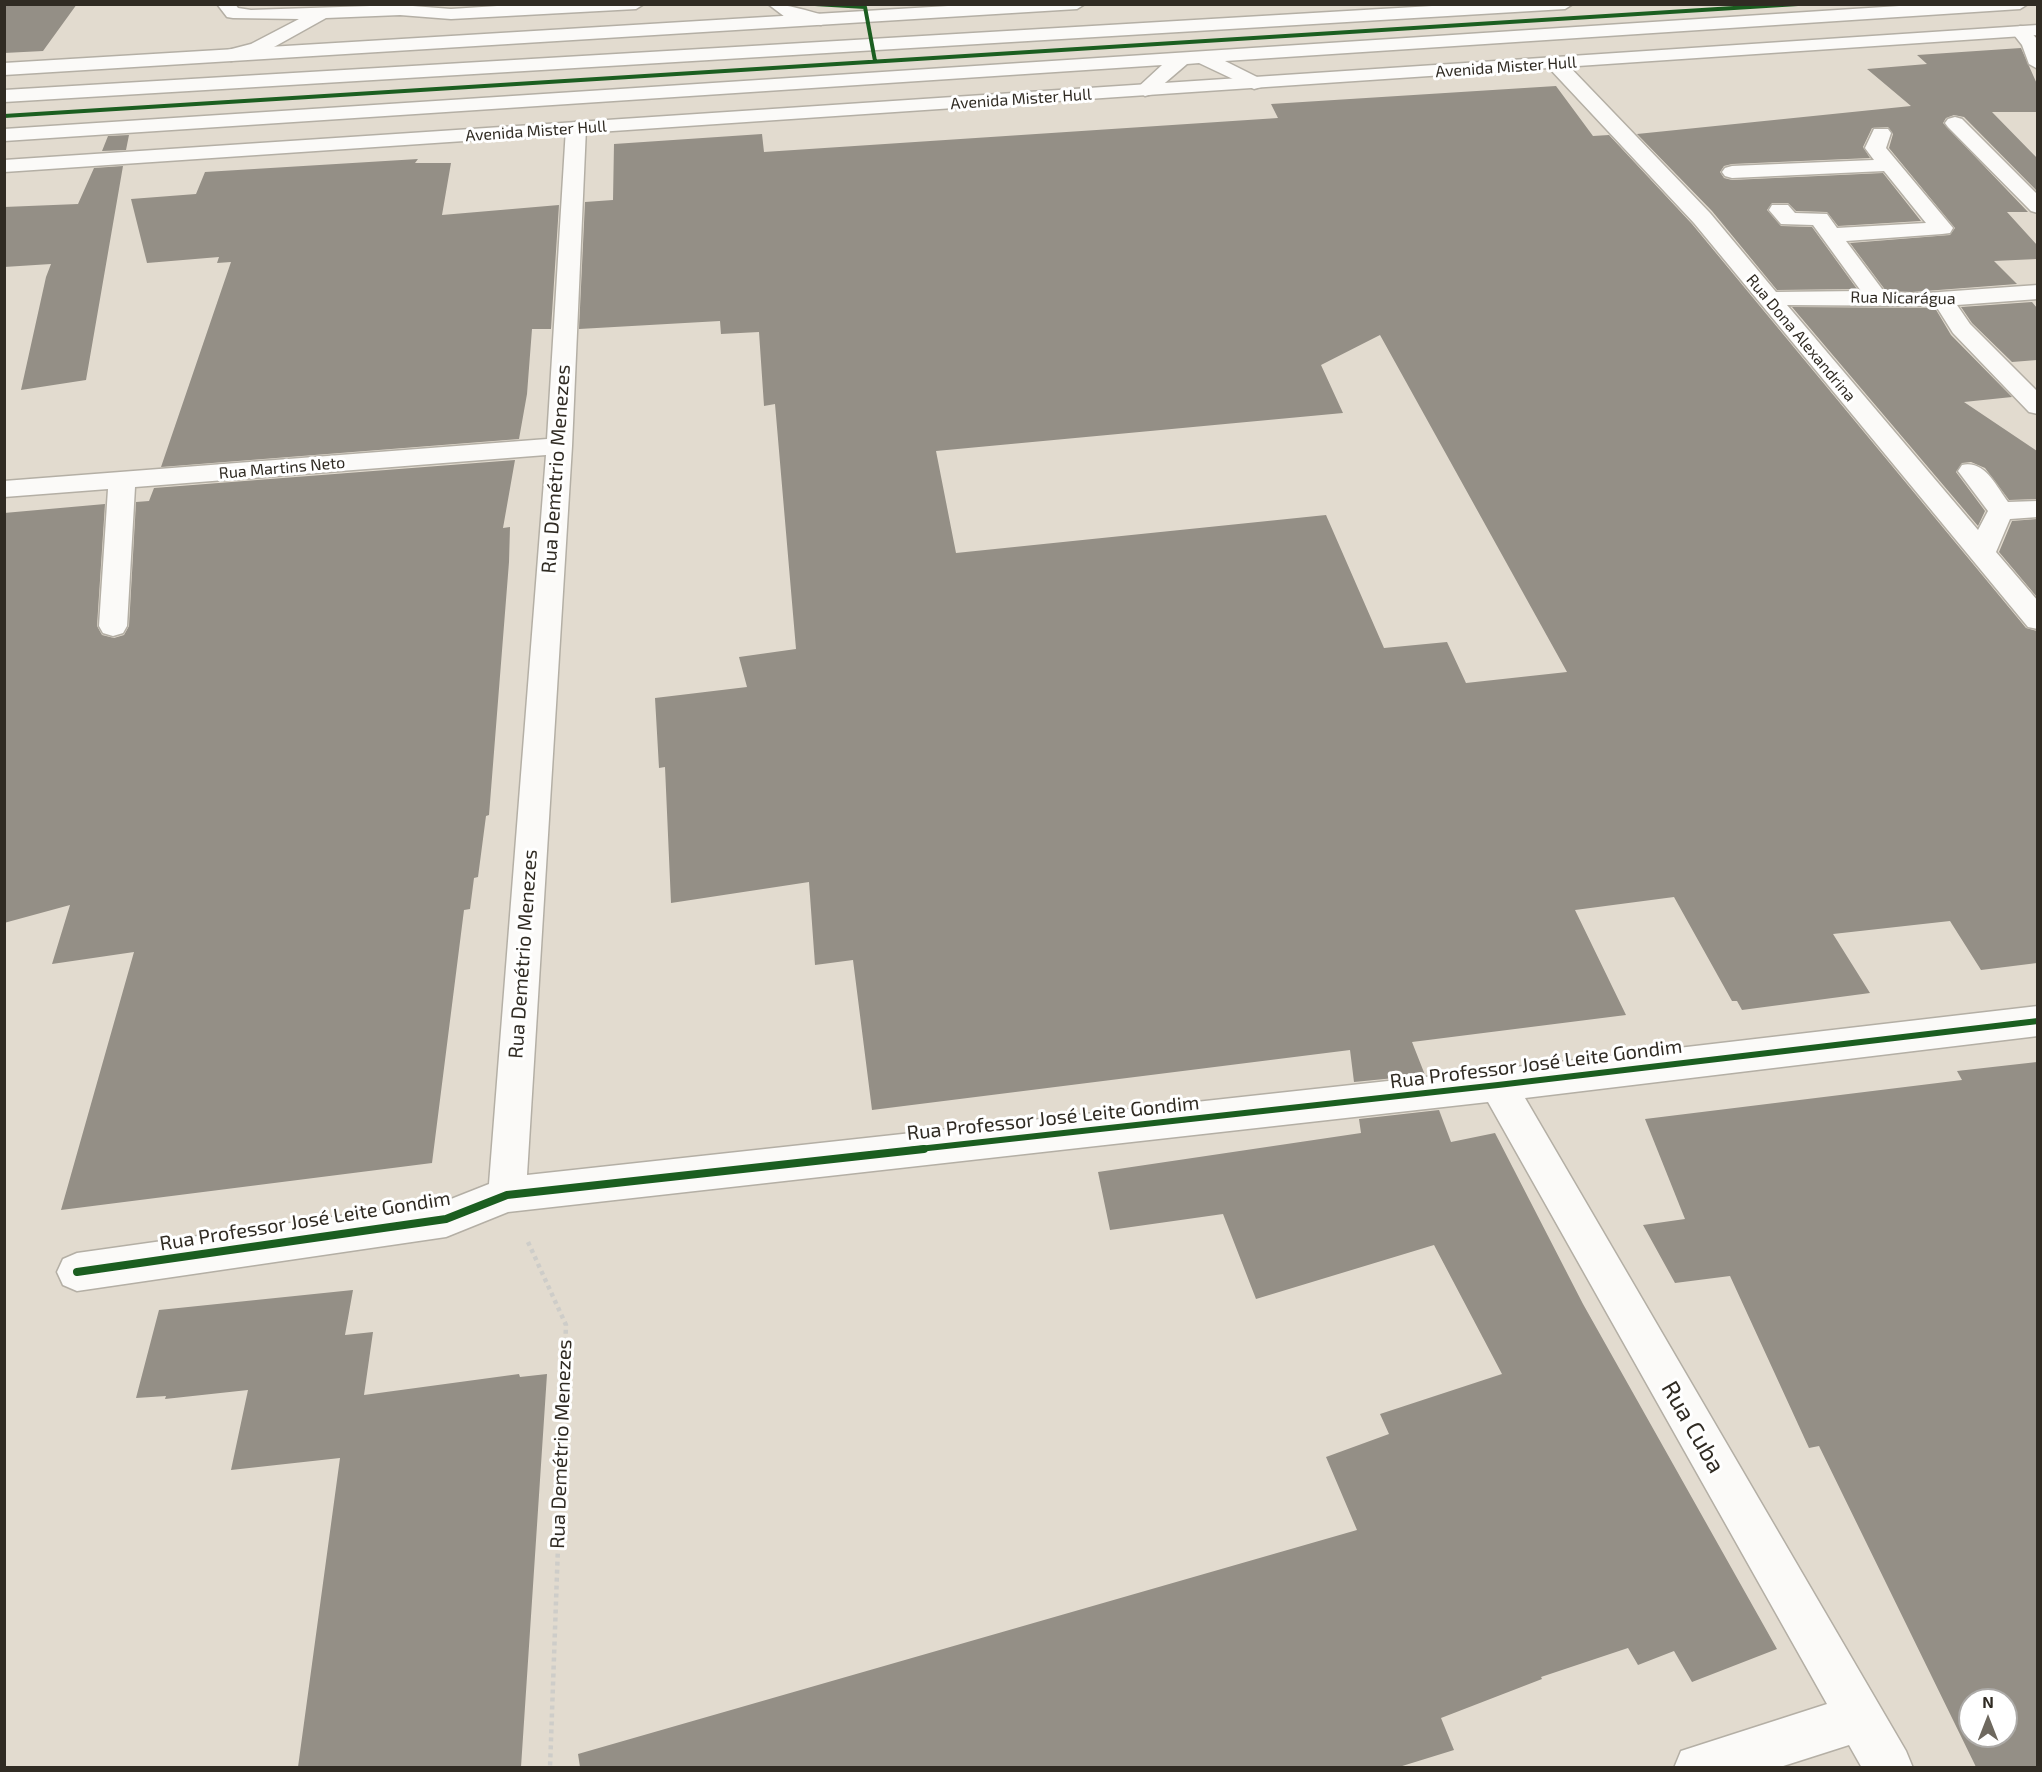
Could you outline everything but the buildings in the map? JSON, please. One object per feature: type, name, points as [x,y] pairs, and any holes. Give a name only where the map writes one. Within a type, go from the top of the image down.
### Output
[{"type":"main road","points":[[225,4],[233,13],[251,15],[401,7],[451,14],[636,4]]},
{"type":"main road","points":[[776,4],[791,13],[821,20]]},
{"type":"main road","points":[[4,69],[1077,4]]},
{"type":"main road","points":[[4,96],[1565,4]]},
{"type":"main road","name":"Avenida Mister Hull","points":[[4,135],[2020,4]]},
{"type":"main road","points":[[231,55],[258,48],[326,12]]},
{"type":"main road","points":[[451,14],[470,27],[514,38]]},
{"type":"main road","points":[[2029,31],[2037,64]]},
{"type":"main road","name":"Avenida Mister Hull","points":[[4,166],[2029,31]]},
{"type":"main road","points":[[1202,58],[1254,83]]},
{"type":"main road","points":[[1145,90],[1181,59]]},
{"type":"main road","name":"Rua Dona Alexandrina","points":[[1556,64],[1702,218],[2037,620]]},
{"type":"main road","points":[[1955,123],[2037,207]]},
{"type":"main road","name":"Rua Demétrio Menezes","points":[[507,1195],[559,446],[576,128]]},
{"type":"main road","points":[[1831,235],[1941,230],[1942,228],[1875,148],[1881,132]]},
{"type":"main road","points":[[1732,172],[1889,165]]},
{"type":"main road","points":[[1780,210],[1789,219],[1819,219],[1878,299]]},
{"type":"main road","name":"Rua Nicarágua","points":[[1769,299],[1808,297],[1943,300],[2037,292]]},
{"type":"main road","points":[[1943,300],[1961,328],[2037,407]]},
{"type":"main road","name":"Rua Martins Neto","points":[[4,489],[559,446]]},
{"type":"main road","points":[[1971,471],[2001,511]]},
{"type":"main road","points":[[113,626],[122,481]]},
{"type":"main road","points":[[2001,511],[2037,509]]},
{"type":"main road","points":[[1982,554],[2001,511]]},
{"type":"main road","name":"Rua Professor José Leite Gondim","points":[[77,1272],[446,1219],[507,1195],[1498,1085],[2037,1021]]},
{"type":"main road","name":"Rua Cuba","points":[[1498,1085],[1889,1767]]},
{"type":"main road","points":[[1698,1767],[1859,1718]]},
{"type":"cycle path","points":[[815,4],[865,7],[875,61]]},
{"type":"cycle path","points":[[4,116],[1798,4]]},
{"type":"cycle path","points":[[77,1272],[446,1219],[507,1195],[1498,1085],[2038,1021]]}]
